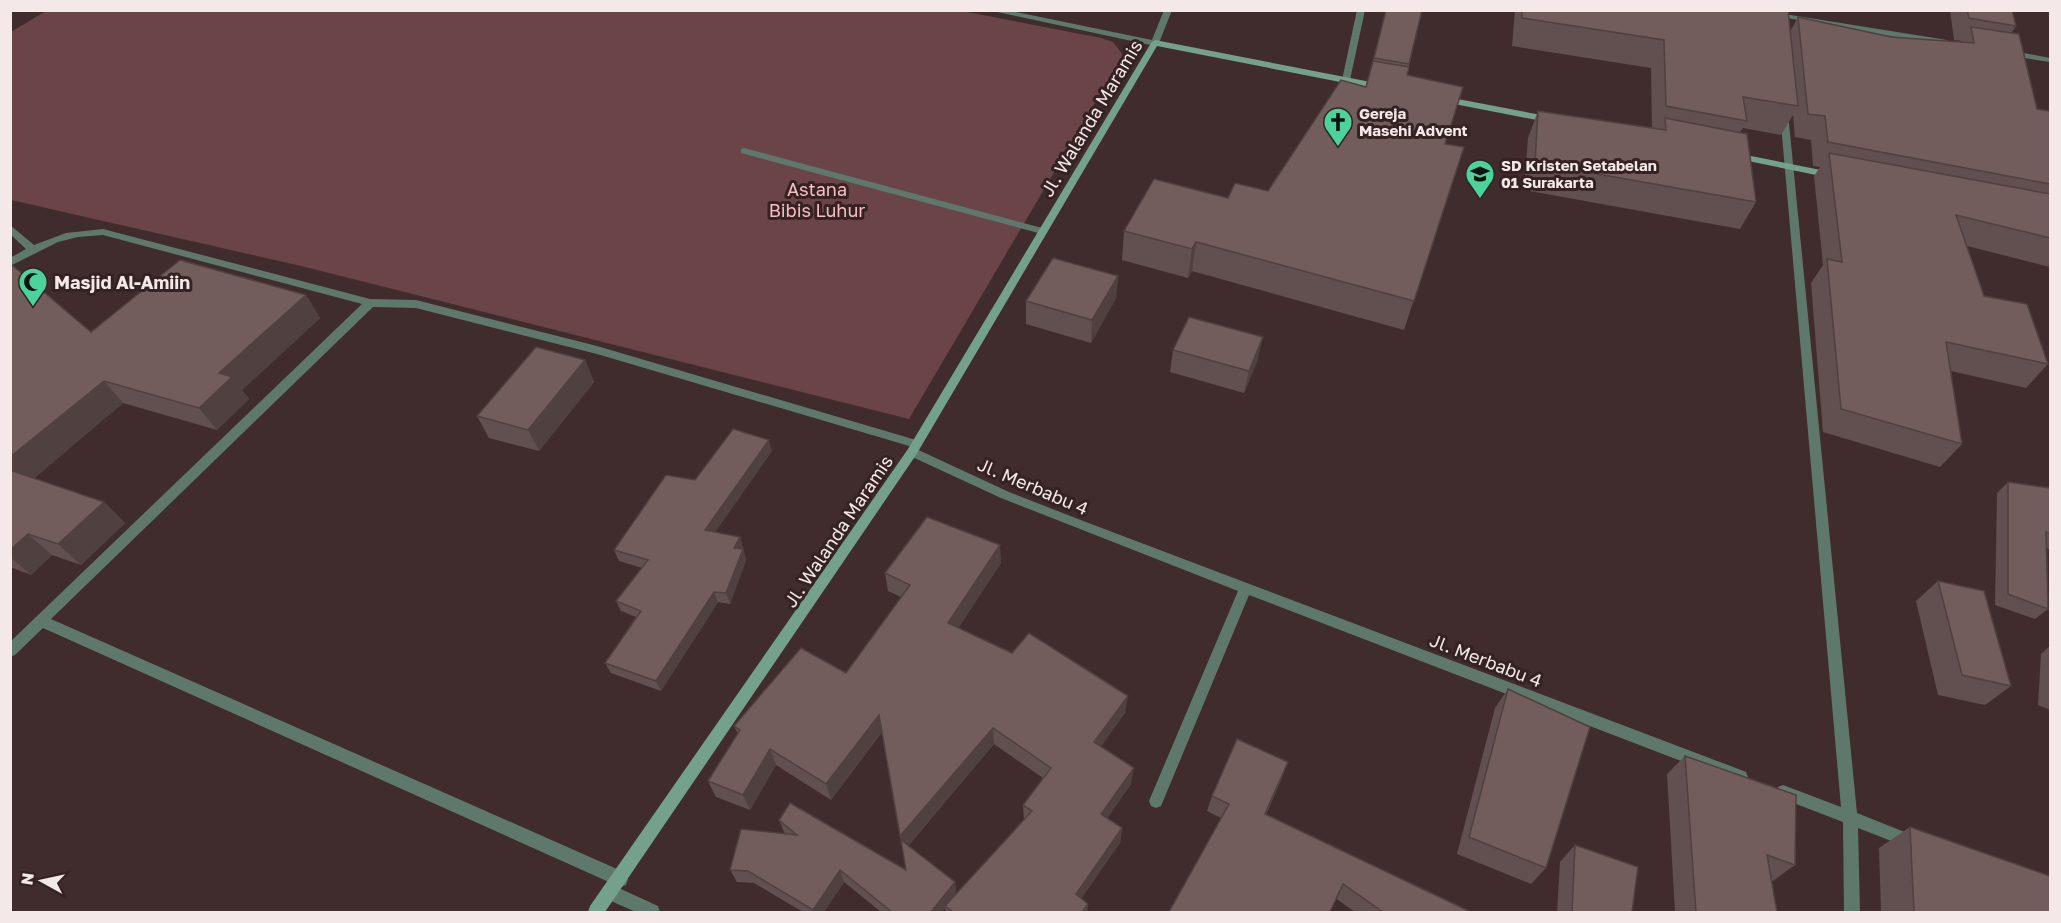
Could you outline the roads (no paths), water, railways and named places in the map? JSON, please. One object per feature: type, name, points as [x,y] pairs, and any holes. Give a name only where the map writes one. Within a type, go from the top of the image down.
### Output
[{"type":"street","points":[[992,10],[1155,43],[1168,10]]},
{"type":"street","points":[[1346,80],[1361,10]]},
{"type":"street","points":[[1766,14],[1776,13],[1959,45]]},
{"type":"street","points":[[1776,13],[1777,26]]},
{"type":"street","name":"Jl. Walanda Maramis","points":[[596,912],[914,448],[1155,43],[1392,89]]},
{"type":"street","points":[[1993,50],[2050,60]]},
{"type":"street","points":[[1427,96],[1567,123]]},
{"type":"street","points":[[1783,97],[1850,818],[1852,912]]},
{"type":"street","points":[[744,151],[1042,231]]},
{"type":"street","points":[[1719,153],[1846,178]]},
{"type":"street","points":[[10,228],[32,249]]},
{"type":"street","name":"Jl. Merbabu 4","points":[[10,263],[32,249],[69,233],[103,232],[370,303],[416,304],[597,350],[914,448],[1005,495],[1928,848]]},
{"type":"street","points":[[10,651],[370,303]]},
{"type":"street","points":[[1156,801],[1246,588]]},
{"type":"street","points":[[41,621],[620,879]]},
{"type":"street","points":[[610,892],[652,912]]},
{"type":"place","name":"Gereja Masehi Advent","points":[[1338,148]]},
{"type":"place","name":"SD Kristen Setabelan 01 Surakarta","points":[[1480,200]]},
{"type":"place","name":"Masjid Al-Amiin","points":[[33,308]]},
{"type":"park label","name":"Astana Bibis Luhur","points":[[817,199]]}]
